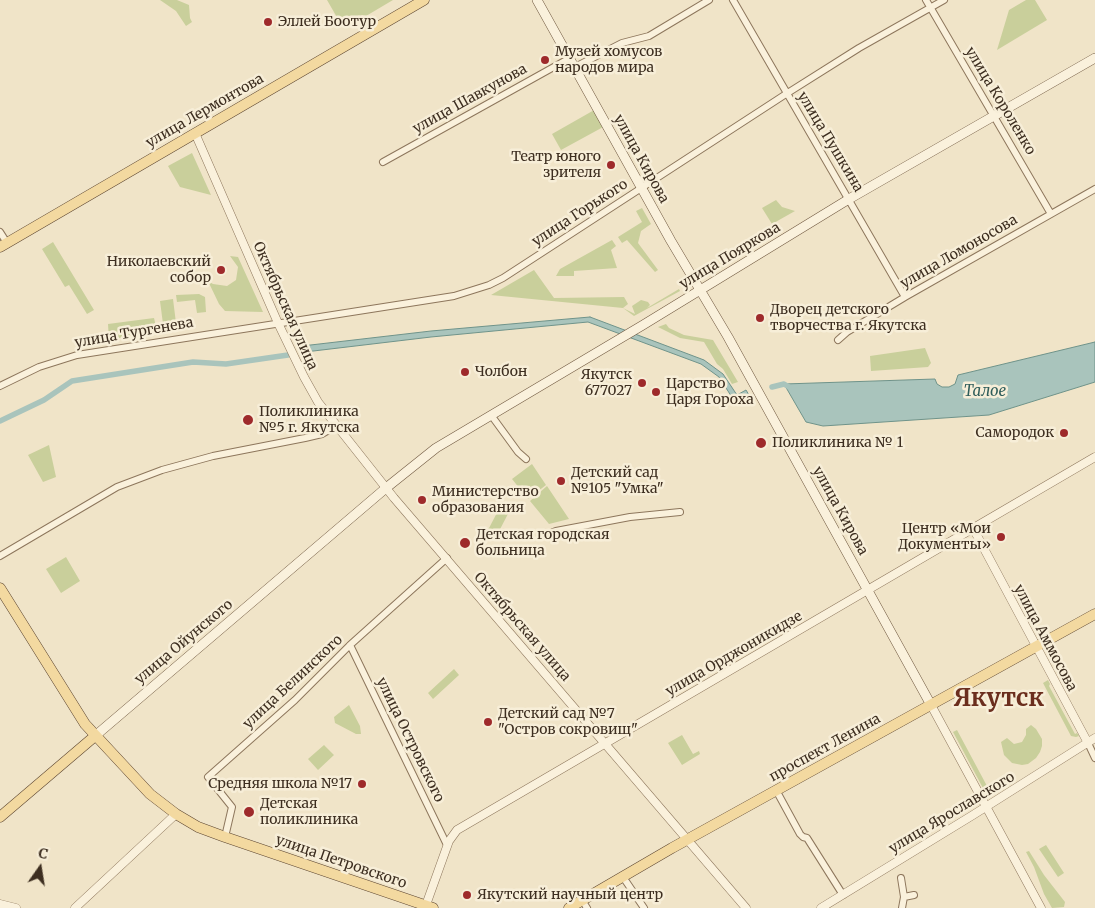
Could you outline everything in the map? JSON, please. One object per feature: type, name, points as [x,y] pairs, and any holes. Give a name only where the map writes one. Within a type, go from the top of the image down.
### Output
[{"type":"main road","name":"улица Лермонтова","points":[[4,245],[424,0]]},
{"type":"main road","name":"улица Кирова","points":[[537,0],[701,289],[931,705]]},
{"type":"main road","name":"улица Пояркова","points":[[386,488],[436,448],[643,325],[849,199],[1095,58]]},
{"type":"main road","name":"улица Ойунского","points":[[0,818],[386,488]]},
{"type":"main road","name":"улица Петровского","points":[[0,588],[81,719],[150,794],[176,814],[198,827],[224,837],[429,907]]},
{"type":"main road","name":"проспект Ленина","points":[[569,908],[584,904],[623,877],[686,840],[1095,614]]},
{"type":"street","points":[[575,67],[622,43],[648,36],[709,0]]},
{"type":"street","name":"улица Пушкина","points":[[733,0],[905,297]]},
{"type":"street","name":"улица Короленко","points":[[926,0],[1052,214]]},
{"type":"street","name":"улица Горького","points":[[278,323],[454,296],[477,290],[503,278],[786,94],[859,48],[944,0]]},
{"type":"street","name":"улица Шавкунова","points":[[383,162],[570,58]]},
{"type":"street","name":"Октябрьская улица","points":[[195,133],[278,323],[318,402],[386,488],[500,623],[606,743],[686,840],[746,908]]},
{"type":"street","name":"улица Ломоносова","points":[[838,340],[847,332],[905,297],[1095,189]]},
{"type":"street","points":[[0,232],[4,245]]},
{"type":"street","name":"улица Тургенева","points":[[0,386],[39,366],[77,355],[278,323]]},
{"type":"street","points":[[491,415],[518,452],[526,459]]},
{"type":"street","points":[[0,556],[117,487],[162,470],[213,456],[322,434],[336,426]]},
{"type":"street","name":"улица Орджоникидзе","points":[[429,907],[447,845],[454,833],[461,828],[1095,457]]},
{"type":"street","points":[[547,536],[556,531],[630,517],[680,512]]},
{"type":"street","name":"улица Аммосова","points":[[973,528],[1095,758]]},
{"type":"street","name":"улица Белинского","points":[[224,837],[232,807],[208,777],[295,700],[350,645],[446,558]]},
{"type":"street","name":"улица Островского","points":[[350,645],[447,845]]},
{"type":"street","name":"улица Кирова","points":[[931,705],[1041,908]]},
{"type":"street","name":"улица Ярославского","points":[[821,908],[1095,738]]},
{"type":"street","points":[[776,790],[800,834],[807,838],[843,895]]},
{"type":"street","points":[[75,908],[176,814]]},
{"type":"street","points":[[623,877],[644,908]]},
{"type":"street","points":[[901,878],[904,897],[902,908]]},
{"type":"street","points":[[904,897],[914,895]]},
{"type":"street","points":[[0,904],[16,908]]},
{"type":"green space","points":[[160,0],[177,0],[189,5],[192,22],[186,26],[176,11]]},
{"type":"green space","points":[[327,0],[393,0],[366,16],[362,15],[342,26]]},
{"type":"green space","points":[[1026,0],[1035,0],[1047,20],[997,50],[1009,10]]},
{"type":"green space","points":[[596,109],[605,126],[561,150],[552,134]]},
{"type":"green space","points":[[192,153],[211,195],[180,187],[168,166]]},
{"type":"green space","points":[[776,200],[782,207],[795,211],[772,224],[762,208]]},
{"type":"green space","points":[[642,208],[651,224],[641,231],[638,243],[658,270],[655,272],[627,240],[622,243],[618,237],[642,222],[636,211]]},
{"type":"green space","points":[[612,240],[616,246],[611,250],[617,268],[574,271],[574,276],[556,276],[560,269]]},
{"type":"green space","points":[[759,240],[761,244],[705,278],[706,272]]},
{"type":"green space","points":[[53,242],[94,310],[87,314],[69,285],[65,287],[42,249]]},
{"type":"green space","points":[[230,256],[238,257],[263,312],[225,311],[219,304],[208,281],[213,284],[227,286],[236,280],[238,267]]},
{"type":"green space","points":[[534,270],[554,298],[624,297],[628,304],[623,308],[491,295]]},
{"type":"green space","points":[[679,289],[680,291],[634,316],[623,308],[635,314],[632,306],[641,300],[648,302],[650,305],[647,308]]},
{"type":"green space","points":[[199,294],[205,297],[206,312],[197,313],[195,300],[177,302],[176,295]]},
{"type":"green space","points":[[173,299],[176,323],[163,324],[160,301]]},
{"type":"green space","points":[[154,318],[157,331],[109,340],[108,324]]},
{"type":"green space","points":[[666,324],[669,328],[684,335],[713,340],[738,382],[732,384],[704,342],[680,338],[658,327]]},
{"type":"green space","points":[[925,348],[931,363],[928,367],[871,371],[870,356]]},
{"type":"green space","points":[[49,445],[56,477],[43,482],[28,455]]},
{"type":"green space","points":[[532,464],[546,485],[528,499],[512,479]]},
{"type":"green space","points":[[547,486],[569,519],[549,524],[530,501]]},
{"type":"green space","points":[[500,507],[509,512],[497,535],[488,530]]},
{"type":"green space","points":[[66,557],[80,581],[61,593],[46,569]]},
{"type":"green space","points":[[454,669],[459,675],[433,699],[428,693]]},
{"type":"green space","points":[[1048,680],[1049,686],[1075,734],[1077,733],[1079,736],[1071,736],[1043,683]]},
{"type":"green space","points":[[349,705],[360,726],[361,734],[356,734],[335,723],[334,717]]},
{"type":"green space","points":[[1031,725],[1042,739],[1040,752],[1028,764],[1012,763],[1004,755],[1001,742],[1007,738],[1014,744],[1022,742],[1026,735],[1026,729]]},
{"type":"green space","points":[[957,730],[987,786],[984,790],[953,732]]},
{"type":"green space","points":[[682,735],[693,754],[699,751],[700,754],[682,765],[668,743]]},
{"type":"green space","points":[[324,745],[334,755],[318,770],[308,759]]},
{"type":"green space","points":[[1046,845],[1064,873],[1058,877],[1039,849]]},
{"type":"green space","points":[[1029,851],[1044,875],[1065,902],[1064,907],[1052,908],[1026,852]]},
{"type":"water","points":[[590,317],[704,360],[723,374],[737,395],[746,390],[749,395],[735,402],[719,377],[701,364],[588,322],[431,337],[305,352],[302,346],[431,331]]},
{"type":"water","name":"Талое","points":[[1095,342],[1095,382],[989,415],[823,426],[806,422],[784,384],[935,379],[937,384],[942,387],[949,387],[955,384],[958,375]]},
{"type":"waterway","points":[[0,421],[44,400],[72,381],[193,362],[226,364],[288,355]]},
{"type":"waterway","points":[[772,387],[784,384],[789,387]]},
{"type":"place","name":"Эллей Боотур","points":[[268,22]]},
{"type":"place","name":"Музей хомусов народов мира","points":[[545,60]]},
{"type":"place","name":"Театр юного зрителя","points":[[611,165]]},
{"type":"place","name":"Николаевский собор","points":[[221,270]]},
{"type":"place","name":"Дворец детского творчества г. Якутска","points":[[760,318]]},
{"type":"place","name":"Чолбон","points":[[465,372]]},
{"type":"place","name":"Якутск 677027","points":[[642,383]]},
{"type":"place","name":"Царство Царя Гороха","points":[[656,392]]},
{"type":"place","name":"Поликлиника №5 г. Якутска","points":[[248,420]]},
{"type":"place","name":"Самородок","points":[[1064,433]]},
{"type":"place","name":"Поликлиника № 1","points":[[761,443]]},
{"type":"place","name":"Детский сад №105 \"Умка\"","points":[[561,481]]},
{"type":"place","name":"Министерство образования","points":[[422,500]]},
{"type":"place","name":"Центр «Мои Документы»","points":[[1001,537]]},
{"type":"place","name":"Детская городская больница","points":[[465,543]]},
{"type":"place","name":"Детский сад №7 \"Остров сокровищ\"","points":[[488,722]]},
{"type":"place","name":"Средняя школа №17","points":[[362,784]]},
{"type":"place","name":"Детская поликлиника","points":[[249,812]]},
{"type":"place","name":"Якутский научный центр","points":[[467,895]]},
{"type":"district","name":"Якутск","points":[[999,699]]}]
